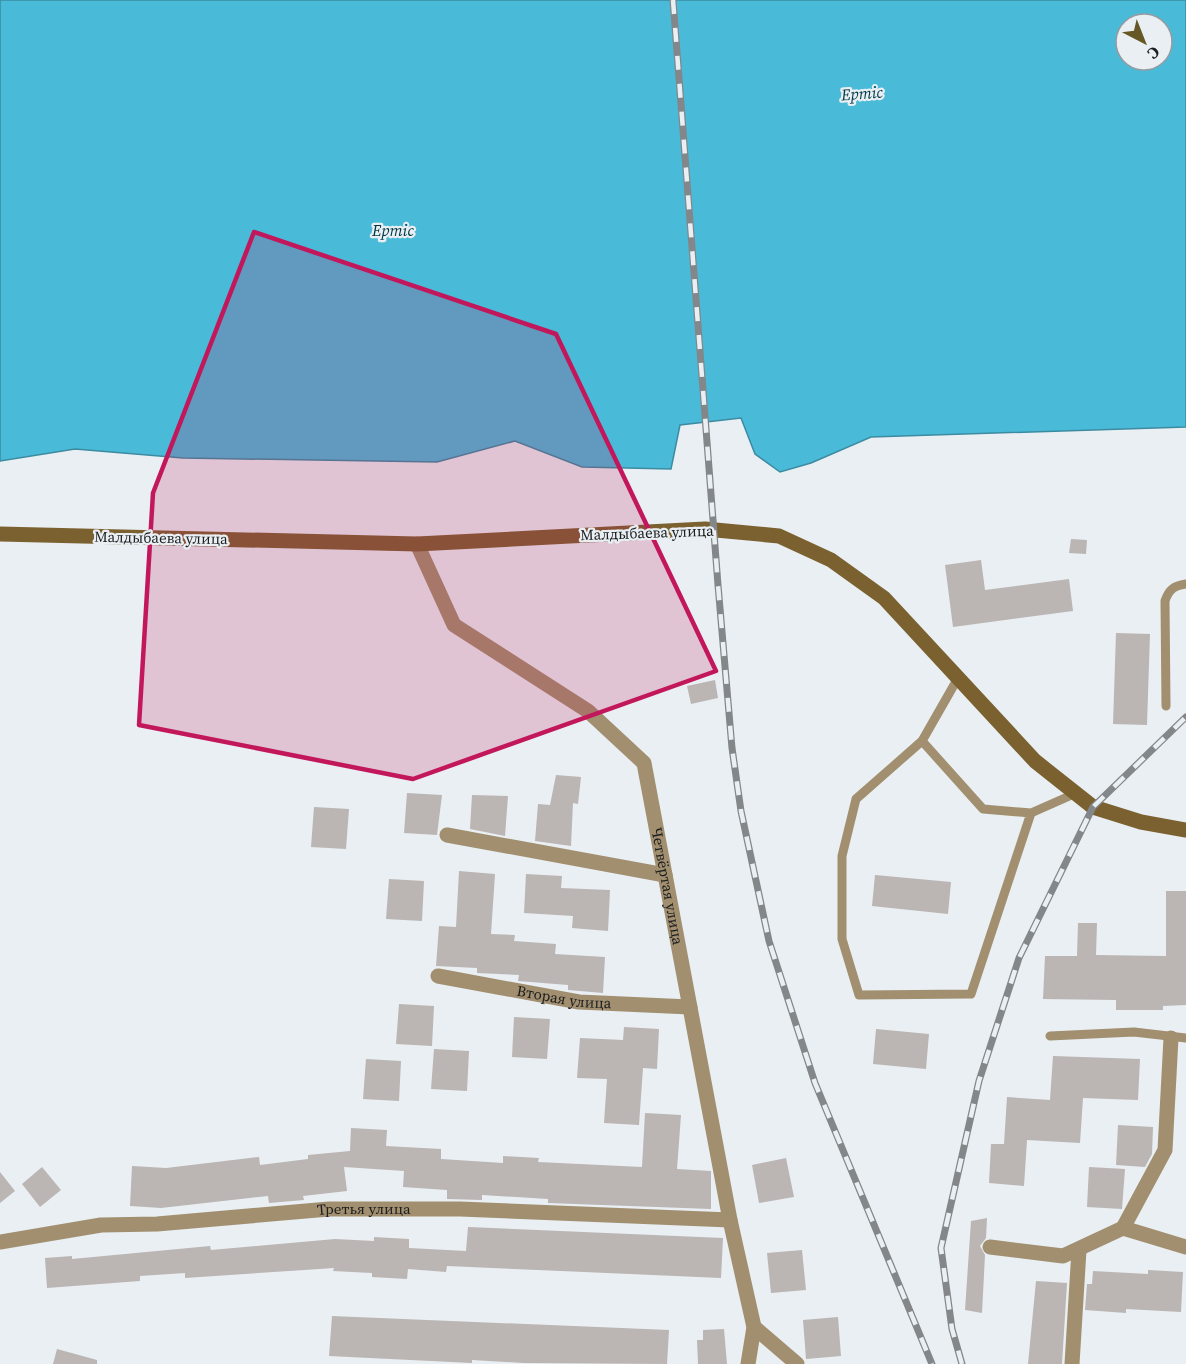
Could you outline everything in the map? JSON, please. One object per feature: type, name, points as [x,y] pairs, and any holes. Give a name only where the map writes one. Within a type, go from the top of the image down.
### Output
[{"type":"main road","name":"Малдыбаева улица","points":[[0,534],[417,544],[705,529],[778,536],[831,560],[884,598],[1035,761],[1074,794],[1093,807],[1141,822],[1186,830]]},
{"type":"street","name":"Четвёртая улица","points":[[417,544],[454,626],[588,711],[644,763],[730,1220],[754,1328],[748,1364]]},
{"type":"street","points":[[447,835],[665,875]]},
{"type":"street","name":"Вторая улица","points":[[438,976],[579,1002],[690,1007]]},
{"type":"street","points":[[990,1248],[1063,1256],[1124,1228],[1165,1150],[1178,1038]]},
{"type":"street","name":"Третья улица","points":[[0,1242],[101,1225],[157,1224],[329,1209],[460,1209],[730,1220]]},
{"type":"street","points":[[1124,1228],[1186,1247]]},
{"type":"street","points":[[1072,1364],[1079,1250]]},
{"type":"street","points":[[754,1328],[797,1364]]},
{"type":"lane","points":[[1166,706],[1165,601],[1167,592],[1174,586],[1186,584]]},
{"type":"lane","points":[[958,678],[922,741],[856,799],[843,850],[842,939],[859,995],[971,994],[1031,813]]},
{"type":"lane","points":[[922,741],[983,809],[1031,813],[1074,794]]},
{"type":"lane","points":[[1050,1036],[1134,1032],[1178,1038]]},
{"type":"highlighted area","points":[[254,232],[556,334],[716,671],[413,779],[139,725],[153,493]]},
{"type":"water","name":"Ертіс","points":[[0,0],[1186,0],[1186,427],[871,437],[811,463],[780,472],[755,454],[741,418],[680,425],[671,469],[582,467],[515,441],[437,462],[183,458],[75,449],[0,461]]},
{"type":"building","points":[[1071,539],[1087,540],[1086,554],[1069,553]]},
{"type":"building","points":[[981,560],[985,590],[1069,579],[1073,611],[953,627],[945,565]]},
{"type":"building","points":[[1116,633],[1150,634],[1147,725],[1113,724]]},
{"type":"building","points":[[715,680],[718,698],[691,704],[687,686]]},
{"type":"building","points":[[556,775],[581,777],[578,804],[573,803],[571,846],[535,841],[538,804],[550,805]]},
{"type":"building","points":[[407,793],[442,795],[437,835],[404,833]]},
{"type":"building","points":[[472,795],[508,796],[505,836],[470,829]]},
{"type":"building","points":[[314,807],[349,809],[346,849],[311,847]]},
{"type":"building","points":[[459,871],[495,874],[491,934],[515,935],[514,941],[556,944],[555,954],[605,957],[603,993],[568,990],[568,985],[518,981],[519,975],[477,973],[477,968],[436,966],[439,926],[456,927]]},
{"type":"building","points":[[526,874],[562,876],[561,888],[610,890],[608,931],[572,928],[573,916],[524,913]]},
{"type":"building","points":[[875,875],[951,882],[948,914],[872,906]]},
{"type":"building","points":[[389,879],[424,881],[422,921],[386,919]]},
{"type":"building","points":[[1166,891],[1186,891],[1186,1005],[1163,1006],[1163,1010],[1116,1010],[1116,1000],[1043,999],[1045,956],[1077,956],[1078,923],[1097,923],[1096,955],[1166,956]]},
{"type":"building","points":[[399,1004],[434,1006],[432,1046],[396,1044]]},
{"type":"building","points":[[514,1017],[550,1019],[547,1059],[512,1057]]},
{"type":"building","points":[[624,1027],[659,1029],[657,1069],[643,1068],[639,1125],[604,1123],[607,1079],[577,1078],[580,1038],[623,1040]]},
{"type":"building","points":[[876,1029],[929,1034],[926,1069],[873,1064]]},
{"type":"building","points":[[434,1049],[469,1051],[467,1091],[431,1089]]},
{"type":"building","points":[[1053,1056],[1140,1059],[1138,1100],[1083,1098],[1080,1143],[1027,1140],[1024,1186],[989,1183],[991,1144],[1004,1144],[1007,1097],[1050,1100]]},
{"type":"building","points":[[366,1059],[401,1061],[399,1101],[363,1099]]},
{"type":"building","points":[[645,1113],[681,1115],[677,1169],[711,1171],[711,1209],[548,1203],[548,1199],[482,1195],[482,1200],[447,1199],[447,1190],[403,1187],[404,1171],[344,1167],[347,1191],[303,1196],[304,1200],[269,1203],[268,1196],[161,1208],[130,1206],[132,1166],[166,1168],[259,1157],[260,1165],[308,1159],[308,1155],[350,1151],[351,1128],[387,1130],[386,1146],[441,1149],[441,1159],[503,1163],[503,1156],[539,1158],[538,1162],[642,1167]]},
{"type":"building","points":[[1118,1125],[1153,1127],[1152,1154],[1145,1167],[1116,1165]]},
{"type":"building","points":[[786,1158],[794,1197],[759,1203],[752,1165]]},
{"type":"building","points":[[42,1167],[61,1190],[40,1207],[22,1184]]},
{"type":"building","points":[[1089,1167],[1125,1169],[1122,1209],[1087,1207]]},
{"type":"building","points":[[0,1172],[15,1191],[0,1203]]},
{"type":"building","points":[[987,1218],[986,1238],[980,1246],[985,1255],[982,1313],[965,1310],[971,1221]]},
{"type":"building","points":[[468,1227],[723,1238],[721,1278],[447,1266],[446,1272],[408,1269],[407,1279],[372,1277],[372,1273],[333,1271],[334,1268],[185,1278],[185,1273],[140,1276],[140,1281],[47,1288],[45,1258],[72,1256],[72,1259],[210,1246],[211,1250],[335,1239],[374,1241],[374,1237],[409,1239],[409,1248],[466,1251]]},
{"type":"building","points":[[802,1250],[806,1290],[771,1293],[767,1253]]},
{"type":"building","points":[[1148,1270],[1183,1272],[1181,1312],[1126,1309],[1126,1313],[1085,1310],[1087,1284],[1092,1284],[1093,1271],[1148,1274]]},
{"type":"building","points":[[1036,1281],[1067,1283],[1062,1364],[1028,1364]]},
{"type":"building","points":[[332,1316],[669,1330],[667,1364],[524,1363],[472,1360],[472,1363],[329,1356]]},
{"type":"building","points":[[838,1317],[841,1356],[806,1359],[803,1320]]},
{"type":"building","points":[[724,1329],[727,1364],[698,1364],[697,1340],[703,1340],[703,1330]]},
{"type":"building","points":[[57,1349],[97,1360],[97,1364],[53,1364]]},
{"type":"railway","points":[[673,0],[718,585],[732,748],[741,811],[769,941],[815,1083],[932,1364]]},
{"type":"railway","points":[[962,1364],[952,1329],[941,1248],[979,1081],[1019,958],[1093,807],[1186,717]]}]
